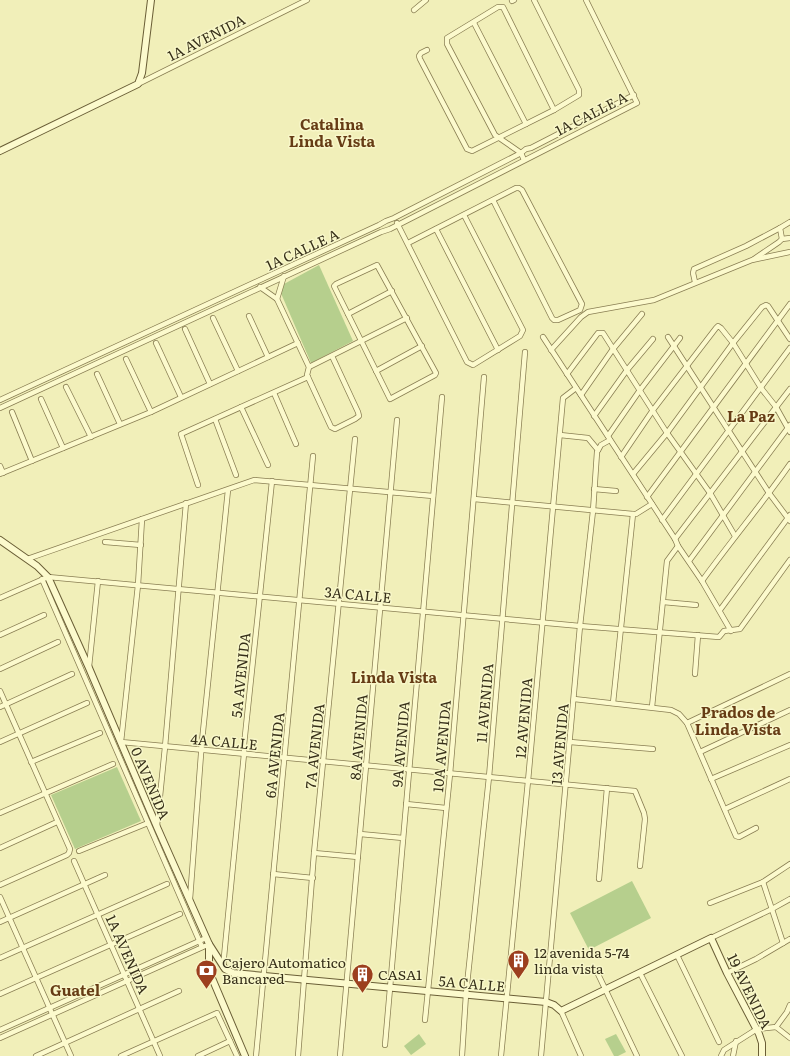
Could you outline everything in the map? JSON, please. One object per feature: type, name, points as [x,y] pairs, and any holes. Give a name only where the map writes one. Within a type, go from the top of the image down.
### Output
[{"type":"street","name":"1A AVENIDA","points":[[138,84],[142,73],[151,0]]},
{"type":"street","name":"1A AVENIDA","points":[[0,151],[306,0]]},
{"type":"street","points":[[414,10],[426,0]]},
{"type":"street","points":[[427,50],[420,53],[420,59],[467,150],[472,151],[578,97],[579,90],[534,0]]},
{"type":"street","points":[[586,0],[634,95]]},
{"type":"street","points":[[524,160],[521,153],[495,135],[447,42],[448,37],[474,23],[498,7],[504,8],[554,110]]},
{"type":"street","points":[[474,23],[526,124]]},
{"type":"street","name":"1A CALLE A","points":[[0,400],[349,239],[379,225],[386,220],[394,218],[634,95],[637,103],[390,229],[260,287],[0,408]]},
{"type":"street","points":[[531,148],[534,155]]},
{"type":"street","points":[[408,243],[516,188],[519,188],[522,190],[582,304],[580,310],[558,320],[554,320],[552,318],[493,200]]},
{"type":"street","points":[[394,218],[467,362],[473,364],[520,336],[522,333],[522,328],[464,215]]},
{"type":"street","points":[[695,282],[693,273],[694,270],[790,222]]},
{"type":"street","points":[[780,228],[782,239]]},
{"type":"street","points":[[436,229],[498,350]]},
{"type":"street","points":[[752,260],[782,239],[790,238]]},
{"type":"street","points":[[349,239],[352,245]]},
{"type":"street","points":[[551,350],[581,317],[588,312],[654,300],[752,260],[790,252]]},
{"type":"street","points":[[376,265],[392,291],[436,373],[435,375],[390,399],[334,286],[376,265]]},
{"type":"street","points":[[278,299],[284,276]]},
{"type":"street","points":[[260,287],[278,299],[308,367],[308,377],[331,427],[335,429],[355,419],[358,416],[358,412],[332,356]]},
{"type":"street","points":[[348,314],[392,291]]},
{"type":"street","points":[[647,497],[790,304]]},
{"type":"street","points":[[633,474],[667,433],[732,344],[762,307],[766,305],[768,306],[790,339]]},
{"type":"street","points":[[581,395],[613,349],[642,314]]},
{"type":"street","points":[[249,316],[268,357]]},
{"type":"street","points":[[213,318],[238,371]]},
{"type":"street","points":[[308,367],[407,318]]},
{"type":"street","points":[[621,456],[653,410],[716,328],[718,326],[721,328],[789,428],[755,471],[689,561]]},
{"type":"street","points":[[185,329],[210,384]]},
{"type":"street","points":[[567,374],[598,333],[603,333],[667,433],[710,493],[735,536]]},
{"type":"street","points":[[543,337],[702,581],[731,631],[740,629],[790,560]]},
{"type":"street","points":[[668,337],[769,493],[789,518],[720,610]]},
{"type":"street","points":[[560,435],[588,438],[598,450],[609,438],[640,390],[680,338]]},
{"type":"street","points":[[594,416],[627,370],[653,339]]},
{"type":"street","points":[[156,343],[181,397]]},
{"type":"street","points":[[0,466],[2,474],[151,412],[298,343]]},
{"type":"street","points":[[376,371],[422,346]]},
{"type":"street","points":[[662,520],[696,472],[790,348]]},
{"type":"street","name":"11 AVENIDA","points":[[462,1056],[466,994],[489,778],[525,352]]},
{"type":"street","points":[[126,359],[151,412]]},
{"type":"street","points":[[97,374],[120,424]]},
{"type":"street","points":[[198,485],[182,434],[308,377]]},
{"type":"street","name":"10A AVENIDA","points":[[425,1020],[450,774],[484,377]]},
{"type":"street","points":[[66,387],[90,437]]},
{"type":"street","name":"12 AVENIDA","points":[[501,1056],[563,398],[576,388]]},
{"type":"street","points":[[675,539],[790,389]]},
{"type":"street","points":[[274,393],[296,444]]},
{"type":"street","name":"9A AVENIDA","points":[[385,1045],[442,397]]},
{"type":"street","points":[[41,399],[63,448]]},
{"type":"street","points":[[241,407],[268,465]]},
{"type":"street","points":[[12,412],[32,461]]},
{"type":"street","points":[[215,419],[236,475]]},
{"type":"street","name":"8A AVENIDA","points":[[340,1056],[397,420]]},
{"type":"street","name":"7A AVENIDA","points":[[298,1056],[314,853],[340,603],[355,439]]},
{"type":"street","name":"13 AVENIDA","points":[[541,1056],[580,626],[593,511],[598,450]]},
{"type":"street","name":"6A AVENIDA","points":[[256,1056],[313,456]]},
{"type":"street","points":[[702,581],[790,464]]},
{"type":"street","points":[[27,559],[254,480],[433,496]]},
{"type":"street","name":"5A AVENIDA","points":[[223,967],[272,481]]},
{"type":"street","points":[[594,489],[616,491]]},
{"type":"street","points":[[190,901],[202,750],[228,490]]},
{"type":"street","points":[[474,500],[633,514],[636,514],[652,504]]},
{"type":"street","points":[[157,828],[186,503]]},
{"type":"street","points":[[613,703],[633,514]]},
{"type":"street","points":[[121,742],[138,585],[142,519]]},
{"type":"street","name":"0 AVENIDA","points":[[0,540],[37,566],[45,578],[89,668],[157,828],[209,944],[208,971],[245,1056]]},
{"type":"street","points":[[105,542],[141,545]]},
{"type":"street","points":[[652,708],[667,561],[678,546]]},
{"type":"street","name":"3A CALLE","points":[[0,598],[45,578],[98,581],[580,626],[719,637],[724,632],[731,631]]},
{"type":"street","name":"0 AVENIDA","points":[[45,578],[202,947]]},
{"type":"street","points":[[89,668],[98,581]]},
{"type":"street","points":[[663,602],[696,605]]},
{"type":"street","points":[[0,634],[44,615]]},
{"type":"street","points":[[695,674],[698,635]]},
{"type":"street","points":[[0,669],[58,642]]},
{"type":"street","points":[[0,707],[72,674]]},
{"type":"street","points":[[687,722],[790,674]]},
{"type":"street","points":[[0,691],[70,850],[67,855],[0,885]]},
{"type":"street","points":[[574,699],[670,710],[679,714],[687,722],[736,836],[739,837],[756,828]]},
{"type":"street","points":[[0,742],[86,703]]},
{"type":"street","points":[[700,752],[790,710]]},
{"type":"street","points":[[31,762],[100,733]]},
{"type":"street","name":"4A CALLE","points":[[121,742],[635,791],[645,819],[640,866]]},
{"type":"street","points":[[570,742],[653,749]]},
{"type":"street","points":[[711,779],[790,744]]},
{"type":"street","points":[[0,813],[113,764]]},
{"type":"street","points":[[725,809],[790,779]]},
{"type":"street","points":[[599,879],[607,788]]},
{"type":"street","points":[[406,804],[446,808]]},
{"type":"street","points":[[0,848],[57,822]]},
{"type":"street","points":[[79,851],[148,823]]},
{"type":"street","points":[[360,834],[403,838]]},
{"type":"street","points":[[314,853],[358,857]]},
{"type":"street","name":"1A AVENIDA","points":[[74,861],[160,1056]]},
{"type":"street","points":[[710,903],[763,882],[790,864]]},
{"type":"street","points":[[273,874],[313,878]]},
{"type":"street","points":[[0,922],[105,875]]},
{"type":"street","points":[[763,882],[783,944]]},
{"type":"street","points":[[0,958],[167,884]]},
{"type":"street","points":[[0,897],[70,1056]]},
{"type":"street","points":[[582,1056],[561,1011],[790,899]]},
{"type":"street","points":[[0,994],[180,914]]},
{"type":"street","points":[[0,1030],[206,938]]},
{"type":"street","name":"19 AVENIDA","points":[[711,938],[727,973],[757,1029],[762,1043],[762,1056]]},
{"type":"street","points":[[727,973],[756,959],[790,939]]},
{"type":"street","points":[[0,1038],[209,944],[223,967]]},
{"type":"street","points":[[677,954],[719,1042]]},
{"type":"street","name":"5A CALLE","points":[[223,967],[227,971],[233,973],[546,1002],[554,1005],[561,1011]]},
{"type":"street","points":[[640,972],[682,1056]]},
{"type":"street","points":[[598,974],[635,1055]]},
{"type":"street","points":[[36,1056],[179,991]]},
{"type":"street","points":[[776,1027],[787,1012],[790,1005]]},
{"type":"street","points":[[121,1056],[217,1013],[237,1056]]},
{"type":"street","points":[[720,1056],[724,1050],[757,1029],[776,1027],[790,1038]]},
{"type":"street","points":[[198,1056],[230,1041]]},
{"type":"street","points":[[733,1056],[736,1042]]},
{"type":"green space","points":[[319,265],[353,341],[311,363],[280,291],[284,284]]},
{"type":"green space","points":[[117,767],[141,821],[75,849],[51,795]]},
{"type":"green space","points":[[632,881],[651,918],[589,950],[570,913]]},
{"type":"green space","points":[[419,1034],[426,1044],[411,1055],[404,1046]]},
{"type":"green space","points":[[616,1034],[626,1052],[618,1056],[614,1056],[605,1039]]},
{"type":"place","name":"12 avenida 5-74 linda vista","points":[[519,980]]},
{"type":"place","name":"Cajero Automatico Bancared","points":[[206,990]]},
{"type":"place","name":"CASA1","points":[[362,994]]},
{"type":"district","name":"Catalina Linda Vista","points":[[332,132]]},
{"type":"district","name":"La Paz","points":[[751,415]]},
{"type":"district","name":"Linda Vista","points":[[394,676]]},
{"type":"district","name":"Prados de Linda Vista","points":[[738,720]]},
{"type":"district","name":"Guatel","points":[[75,989]]}]
